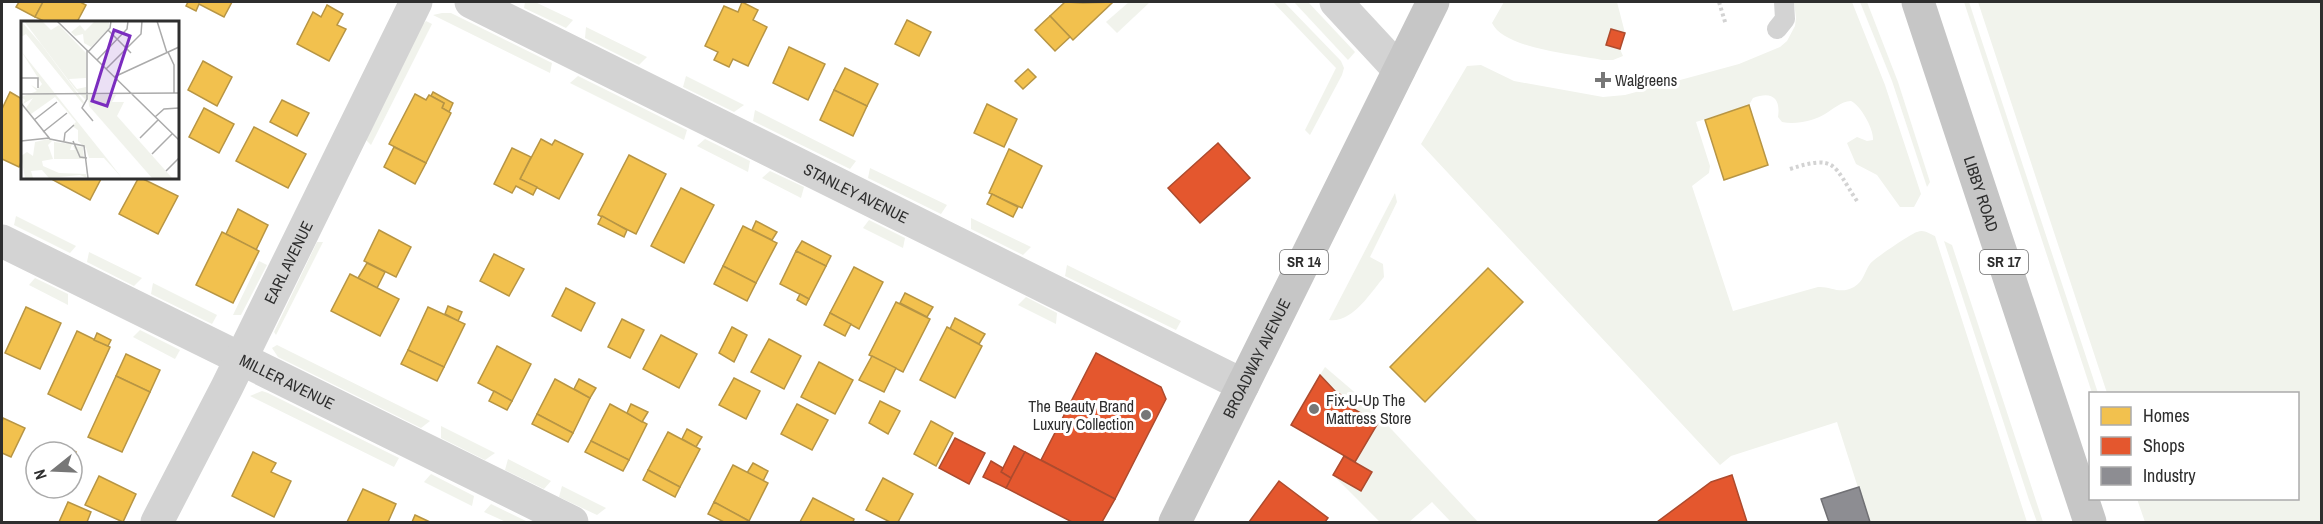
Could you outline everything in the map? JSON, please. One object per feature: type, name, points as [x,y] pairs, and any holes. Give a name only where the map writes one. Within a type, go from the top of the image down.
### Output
[{"type":"main road","name":"BROADWAY AVENUE","points":[[1175,522],[1433,2]]},
{"type":"main road","name":"LIBBY ROAD","points":[[1918,2],[2090,522]]},
{"type":"street","name":"EARL AVENUE","points":[[157,522],[416,2]]},
{"type":"street","name":"STANLEY AVENUE","points":[[471,2],[1244,385]]},
{"type":"street","points":[[1336,2],[1400,70]]},
{"type":"street","name":"MILLER AVENUE","points":[[2,241],[572,522]]},
{"type":"lane","points":[[1777,29],[1785,19],[1784,2]]},
{"type":"path","points":[[1719,2],[1726,25]]},
{"type":"path","points":[[1790,169],[1814,162],[1828,163],[1835,168],[1857,201]]},
{"type":"shaded area","points":[[525,2],[535,2],[573,20],[566,28],[524,8]]},
{"type":"shaded area","points":[[1129,2],[1150,2],[1117,33],[1106,22]]},
{"type":"shaded area","points":[[1273,2],[1284,2],[1341,61],[1344,68],[1310,135],[1305,130],[1336,68]]},
{"type":"shaded area","points":[[1294,2],[1308,2],[1355,52],[1348,60]]},
{"type":"shaded area","points":[[1504,2],[1617,2],[1625,33],[1611,29],[1606,45],[1620,49],[1623,56],[1613,60],[1602,60],[1541,49],[1510,39],[1499,32],[1492,23]]},
{"type":"shaded area","points":[[1794,2],[1852,2],[1885,85],[1921,194],[1914,207],[1900,207],[1877,175],[1856,164],[1847,143],[1857,137],[1867,141],[1873,140],[1873,135],[1863,113],[1851,101],[1815,119],[1787,123],[1782,122],[1778,117],[1779,110],[1776,100],[1765,95],[1753,98],[1749,105],[1696,122],[1710,166],[1709,173],[1692,186],[1733,311],[1818,287],[1849,289],[1860,282],[1872,262],[1908,237],[1922,231],[1935,236],[2027,522],[1869,522],[1837,422],[1731,456],[1720,465],[1421,144],[1467,66],[1481,65],[1514,81],[1603,97],[1625,95],[1739,64],[1780,47],[1787,41],[1795,26]]},
{"type":"shaded area","points":[[1860,2],[1867,2],[1898,82],[1930,182],[1927,187],[1892,81]]},
{"type":"shaded area","points":[[1964,2],[1969,2],[2098,392],[2092,392]]},
{"type":"shaded area","points":[[1978,2],[2321,2],[2321,522],[2145,522],[2137,500],[2299,500],[2299,392],[2107,392]]},
{"type":"shaded area","points":[[451,13],[552,63],[550,73],[433,15]]},
{"type":"shaded area","points":[[426,21],[432,24],[371,145],[364,138],[419,28]]},
{"type":"shaded area","points":[[586,27],[647,57],[639,65],[585,38]]},
{"type":"shaded area","points":[[578,76],[687,130],[684,140],[570,83]]},
{"type":"shaded area","points":[[686,76],[744,105],[734,112],[683,87]]},
{"type":"shaded area","points":[[755,110],[856,161],[850,169],[753,121]]},
{"type":"shaded area","points":[[705,139],[750,161],[748,172],[697,146]]},
{"type":"shaded area","points":[[870,168],[947,205],[941,214],[868,178]]},
{"type":"shaded area","points":[[770,171],[804,187],[801,198],[762,178]]},
{"type":"shaded area","points":[[1395,193],[1397,202],[1370,257],[1383,264],[1384,277],[1353,312],[1338,320],[1329,320]]},
{"type":"shaded area","points":[[16,216],[76,246],[70,253],[14,225]]},
{"type":"shaded area","points":[[971,218],[1031,247],[1023,255],[971,229]]},
{"type":"shaded area","points":[[869,220],[905,238],[903,248],[863,228]]},
{"type":"shaded area","points":[[1944,241],[1952,245],[2043,522],[2037,522],[2029,500]]},
{"type":"shaded area","points":[[317,242],[323,242],[276,335],[274,332]]},
{"type":"shaded area","points":[[89,252],[142,278],[134,286],[87,262]]},
{"type":"shaded area","points":[[259,261],[267,265],[241,315],[233,315]]},
{"type":"shaded area","points":[[1067,265],[1181,321],[1176,330],[1065,276]]},
{"type":"shaded area","points":[[35,278],[68,294],[68,305],[29,285]]},
{"type":"shaded area","points":[[153,283],[217,315],[212,324],[151,294]]},
{"type":"shaded area","points":[[1026,297],[1057,313],[1056,324],[1018,305]]},
{"type":"shaded area","points":[[140,330],[180,350],[175,359],[133,337]]},
{"type":"shaded area","points":[[277,345],[430,421],[421,428],[278,357],[272,348]]},
{"type":"shaded area","points":[[1325,367],[1366,402],[1478,522],[1451,522],[1432,502],[1409,522],[1380,522],[1333,475],[1361,491],[1372,472],[1355,462],[1378,423],[1343,403],[1346,398],[1336,392],[1320,375]]},
{"type":"shaded area","points":[[262,391],[399,458],[394,467],[250,396]]},
{"type":"shaded area","points":[[441,426],[495,453],[485,460],[441,438]]},
{"type":"shaded area","points":[[508,459],[551,481],[544,489],[505,470]]},
{"type":"shaded area","points":[[431,474],[474,496],[472,506],[424,482]]},
{"type":"shaded area","points":[[562,486],[606,508],[597,515],[559,497]]},
{"type":"shaded area","points":[[491,504],[528,522],[506,522],[484,512]]},
{"type":"building: Homes","points":[[19,2],[43,2],[35,17],[16,7]]},
{"type":"building: Homes","points":[[43,2],[80,2],[86,5],[78,21],[44,21],[35,17]]},
{"type":"building: Homes","points":[[188,2],[232,2],[224,17],[199,4],[196,11],[186,6]]},
{"type":"building: Homes","points":[[742,2],[758,10],[753,20],[767,27],[748,66],[733,59],[729,67],[714,60],[718,52],[705,46],[724,6],[738,12]]},
{"type":"building: Homes","points":[[1065,2],[1113,2],[1073,40],[1050,16]]},
{"type":"building: Homes","points":[[327,5],[343,14],[337,25],[346,29],[329,61],[297,44],[313,12],[321,17]]},
{"type":"building: Homes","points":[[1050,16],[1070,37],[1055,51],[1035,30]]},
{"type":"building: Homes","points":[[907,20],[931,32],[919,56],[895,44]]},
{"type":"building: Homes","points":[[789,47],[825,64],[808,100],[773,83]]},
{"type":"building: Homes","points":[[203,61],[232,77],[217,106],[188,90]]},
{"type":"building: Homes","points":[[845,68],[878,84],[867,106],[834,90]]},
{"type":"building: Homes","points":[[1028,69],[1036,77],[1023,89],[1015,81]]},
{"type":"building: Homes","points":[[834,90],[867,106],[853,136],[820,120]]},
{"type":"building: Homes","points":[[10,92],[21,98],[21,162],[19,167],[2,159],[2,109]]},
{"type":"building: Homes","points":[[433,92],[453,103],[449,112],[442,108],[444,103],[431,96]]},
{"type":"building: Homes","points":[[415,94],[426,100],[429,95],[431,96],[444,103],[442,108],[451,113],[426,163],[389,144]]},
{"type":"building: Homes","points":[[282,100],[309,113],[297,136],[270,122]]},
{"type":"building: Homes","points":[[987,104],[1017,119],[1004,147],[974,133]]},
{"type":"building: Homes","points":[[1749,105],[1768,165],[1724,180],[1705,120]]},
{"type":"building: Homes","points":[[204,108],[234,124],[219,153],[189,137]]},
{"type":"building: Homes","points":[[254,127],[306,154],[288,188],[236,161]]},
{"type":"building: Homes","points":[[541,139],[552,145],[555,140],[583,154],[559,199],[520,179]]},
{"type":"building: Homes","points":[[394,147],[426,163],[415,184],[384,167]]},
{"type":"building: Homes","points":[[512,148],[531,157],[520,179],[537,187],[533,195],[516,186],[512,193],[494,184]]},
{"type":"building: Homes","points":[[1009,149],[1042,166],[1022,208],[989,193]]},
{"type":"building: Homes","points":[[629,155],[666,174],[636,234],[598,215]]},
{"type":"building: Homes","points":[[54,178],[101,178],[90,200],[53,180]]},
{"type":"building: Homes","points":[[138,178],[178,196],[158,234],[119,214]]},
{"type":"building: Homes","points":[[681,188],[714,205],[684,263],[651,246]]},
{"type":"building: Homes","points":[[992,194],[1018,207],[1013,217],[987,204]]},
{"type":"building: Homes","points":[[238,209],[268,225],[256,250],[226,234]]},
{"type":"building: Homes","points":[[602,216],[627,230],[624,237],[598,224]]},
{"type":"building: Homes","points":[[756,221],[777,232],[772,240],[752,230]]},
{"type":"building: Homes","points":[[743,226],[777,243],[756,283],[723,266]]},
{"type":"building: Homes","points":[[379,230],[411,247],[396,277],[364,261]]},
{"type":"building: Homes","points":[[222,232],[259,251],[233,303],[196,285]]},
{"type":"building: Homes","points":[[802,241],[831,256],[826,266],[796,251]]},
{"type":"building: Homes","points":[[796,251],[826,266],[809,299],[780,284]]},
{"type":"building: Homes","points":[[494,254],[524,269],[509,296],[480,281]]},
{"type":"building: Homes","points":[[367,263],[385,272],[377,288],[358,278]]},
{"type":"building: Homes","points":[[723,266],[756,283],[747,301],[714,284]]},
{"type":"building: Homes","points":[[854,267],[883,282],[859,329],[830,313]]},
{"type":"building: Homes","points":[[1488,268],[1523,302],[1425,402],[1390,367]]},
{"type":"building: Homes","points":[[350,274],[399,299],[380,336],[331,311]]},
{"type":"building: Homes","points":[[566,288],[595,303],[581,331],[552,316]]},
{"type":"building: Homes","points":[[905,293],[933,307],[927,317],[900,303]]},
{"type":"building: Homes","points":[[800,294],[809,299],[806,305],[797,300]]},
{"type":"building: Homes","points":[[896,302],[930,319],[903,372],[869,355]]},
{"type":"building: Homes","points":[[448,306],[462,312],[458,321],[445,314]]},
{"type":"building: Homes","points":[[26,307],[61,323],[40,369],[5,353]]},
{"type":"building: Homes","points":[[428,307],[465,324],[444,367],[408,350]]},
{"type":"building: Homes","points":[[830,313],[851,324],[845,336],[824,325]]},
{"type":"building: Homes","points":[[955,318],[985,334],[979,344],[950,329]]},
{"type":"building: Homes","points":[[622,319],[644,330],[630,358],[608,347]]},
{"type":"building: Homes","points":[[732,327],[747,335],[734,362],[719,353]]},
{"type":"building: Homes","points":[[947,327],[982,346],[955,398],[920,380]]},
{"type":"building: Homes","points":[[77,331],[110,347],[81,410],[48,394]]},
{"type":"building: Homes","points":[[97,333],[111,340],[108,346],[94,340]]},
{"type":"building: Homes","points":[[661,335],[697,354],[679,388],[643,369]]},
{"type":"building: Homes","points":[[769,339],[801,356],[784,389],[751,372]]},
{"type":"building: Homes","points":[[497,346],[531,364],[512,401],[478,383]]},
{"type":"building: Homes","points":[[408,350],[444,367],[437,381],[401,364]]},
{"type":"building: Homes","points":[[126,354],[160,370],[150,392],[116,376]]},
{"type":"building: Homes","points":[[872,356],[896,368],[884,392],[859,380]]},
{"type":"building: Homes","points":[[819,362],[853,380],[835,414],[801,397]]},
{"type":"building: Homes","points":[[116,376],[150,392],[122,452],[88,437]]},
{"type":"building: Homes","points":[[734,378],[760,391],[746,419],[719,405]]},
{"type":"building: Homes","points":[[555,379],[590,398],[573,433],[537,414]]},
{"type":"building: Homes","points":[[579,379],[596,388],[590,398],[574,389]]},
{"type":"building: Homes","points":[[494,391],[512,401],[507,410],[489,401]]},
{"type":"building: Homes","points":[[880,401],[900,411],[888,434],[869,423]]},
{"type":"building: Homes","points":[[610,404],[647,424],[629,460],[591,441]]},
{"type":"building: Homes","points":[[631,404],[648,412],[642,422],[627,413]]},
{"type":"building: Homes","points":[[797,404],[828,420],[812,450],[781,434]]},
{"type":"building: Homes","points":[[537,414],[573,433],[568,442],[532,424]]},
{"type":"building: Homes","points":[[3,418],[25,428],[11,457],[2,453]]},
{"type":"building: Homes","points":[[931,421],[953,433],[936,466],[914,454]]},
{"type":"building: Homes","points":[[687,429],[702,437],[696,447],[682,439]]},
{"type":"building: Homes","points":[[668,432],[700,449],[680,487],[648,470]]},
{"type":"building: Homes","points":[[591,441],[629,460],[623,471],[585,452]]},
{"type":"building: Homes","points":[[253,452],[276,463],[271,472],[291,481],[274,517],[232,496]]},
{"type":"building: Homes","points":[[753,463],[768,471],[763,481],[747,473]]},
{"type":"building: Homes","points":[[733,465],[768,483],[749,521],[714,502]]},
{"type":"building: Homes","points":[[648,470],[680,487],[675,497],[643,480]]},
{"type":"building: Homes","points":[[99,476],[136,494],[123,522],[85,505]]},
{"type":"building: Homes","points":[[883,478],[913,494],[898,522],[890,522],[866,510]]},
{"type":"building: Homes","points":[[363,489],[396,504],[388,522],[347,522]]},
{"type":"building: Homes","points":[[813,498],[854,519],[853,522],[800,522]]},
{"type":"building: Homes","points":[[68,502],[91,512],[87,522],[59,522]]},
{"type":"building: Homes","points":[[714,502],[749,521],[724,522],[708,514]]},
{"type":"building: Homes","points":[[415,515],[430,522],[412,522]]},
{"type":"building: Shops","points":[[1611,29],[1625,33],[1620,49],[1606,45]]},
{"type":"building: Shops","points":[[1218,143],[1250,178],[1200,223],[1168,188]]},
{"type":"building: Shops","points":[[1096,353],[1161,387],[1166,399],[1115,499],[1041,460]]},
{"type":"building: Shops","points":[[1320,375],[1336,392],[1333,397],[1378,423],[1355,462],[1291,425]]},
{"type":"building: Shops","points":[[1336,392],[1346,398],[1343,403],[1333,397]]},
{"type":"building: Shops","points":[[955,438],[985,453],[969,484],[939,468]]},
{"type":"building: Shops","points":[[1014,446],[1025,452],[1011,478],[1001,472]]},
{"type":"building: Shops","points":[[1025,452],[1115,499],[1102,522],[1072,522],[1006,488]]},
{"type":"building: Shops","points":[[1344,456],[1372,472],[1361,491],[1333,475]]},
{"type":"building: Shops","points":[[991,461],[1003,468],[1001,472],[1011,478],[1006,488],[983,477]]},
{"type":"building: Shops","points":[[1732,475],[1747,522],[1657,522],[1711,482]]},
{"type":"building: Shops","points":[[1279,481],[1328,518],[1325,522],[1249,522]]},
{"type":"building: Industry","points":[[1859,487],[1870,522],[1829,522],[1821,499]]},
{"type":"place","name":"Walgreens","points":[[1603,80]]},
{"type":"place","name":"Fix-U-Up The Mattress Store","points":[[1314,409]]},
{"type":"place","name":"The Beauty Brand Luxury Collection","points":[[1146,415]]}]
